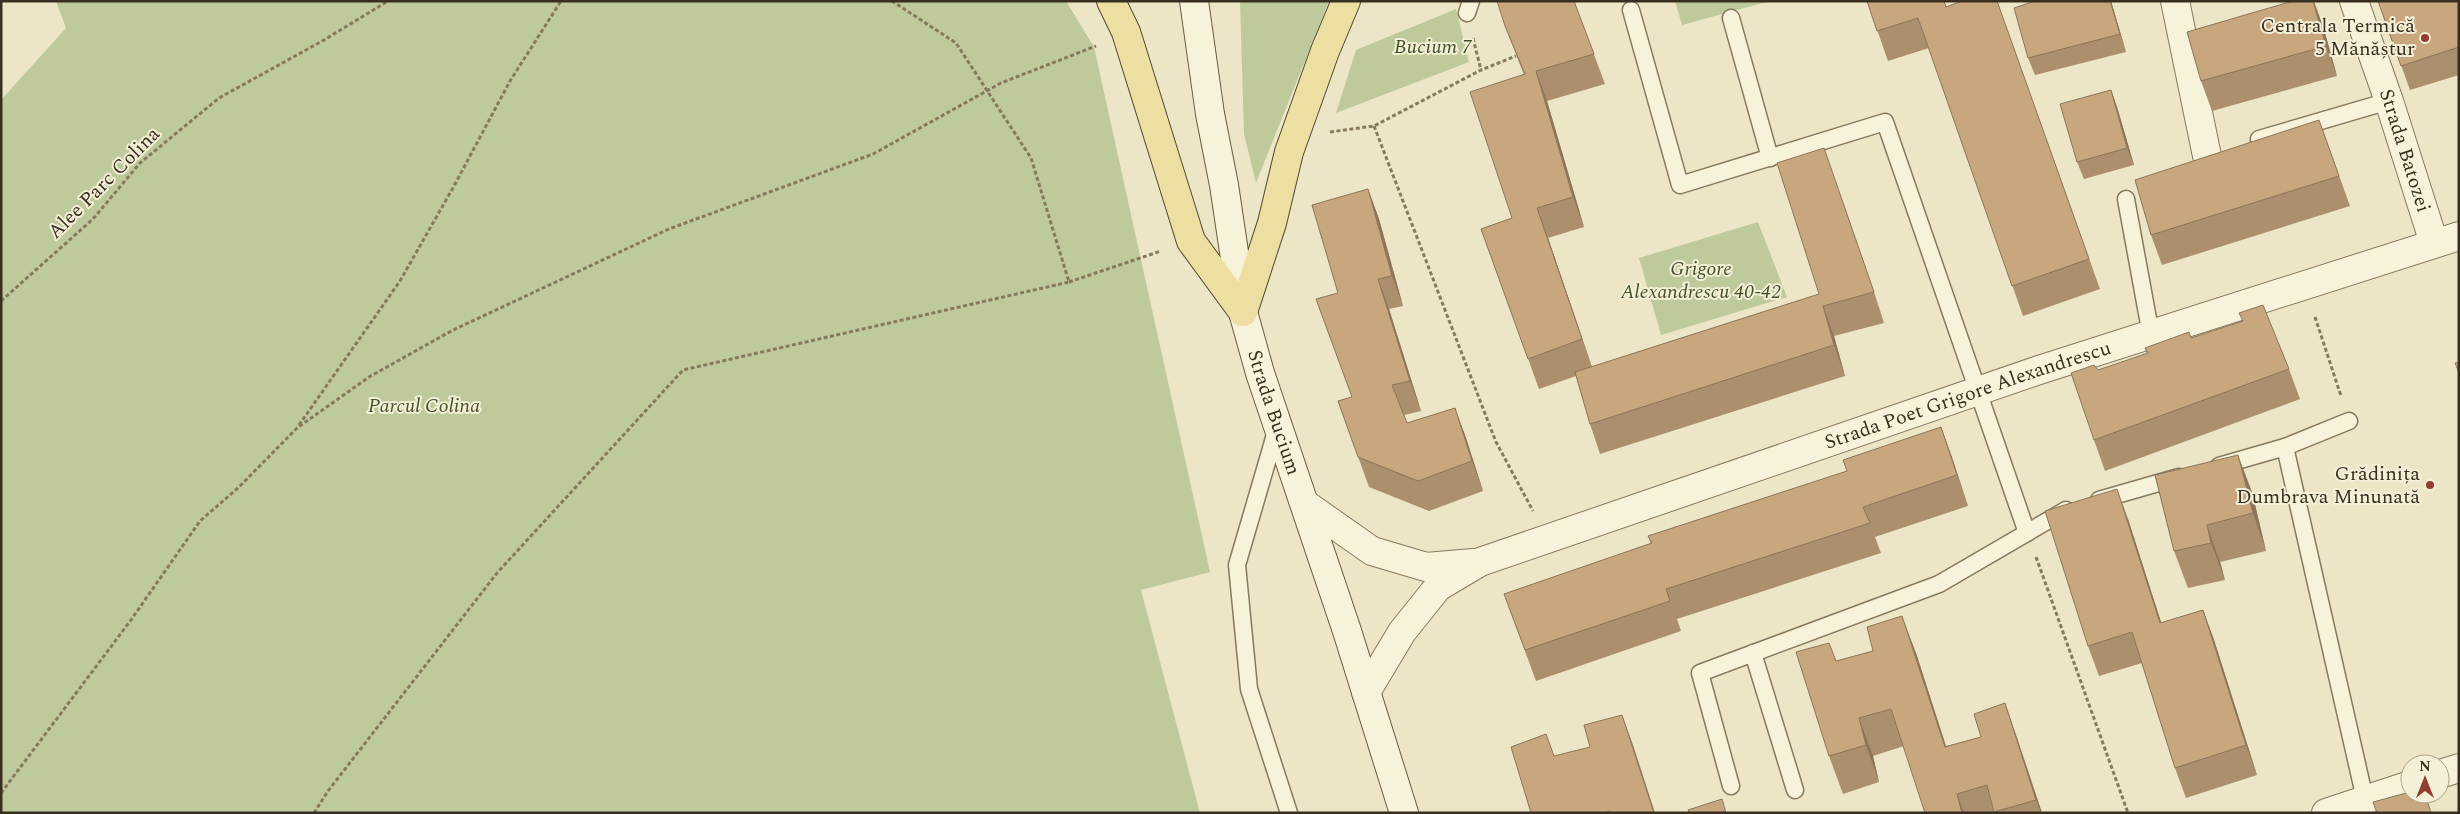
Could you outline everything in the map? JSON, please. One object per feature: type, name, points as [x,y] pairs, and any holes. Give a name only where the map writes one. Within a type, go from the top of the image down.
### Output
[{"type":"main road","points":[[1111,1],[1126,32],[1191,241],[1243,312]]},
{"type":"main road","points":[[1243,312],[1272,223],[1289,152],[1325,51],[1346,1]]},
{"type":"street","name":"Strada Bucium","points":[[1194,1],[1210,114],[1224,186],[1243,312],[1260,372],[1305,504],[1404,813]]},
{"type":"street","points":[[2175,1],[2207,156]]},
{"type":"street","name":"Strada Batozei","points":[[2354,1],[2389,101],[2446,240]]},
{"type":"street","name":"Strada Poet Grigore Alexandrescu","points":[[1480,562],[1977,392],[2446,240]]},
{"type":"street","points":[[1305,504],[1372,551],[1426,567],[1480,562]]},
{"type":"street","points":[[1366,692],[1402,632],[1438,587],[1480,562]]},
{"type":"street","points":[[2326,813],[2366,806],[2400,790]]},
{"type":"lane","points":[[1631,10],[1680,186],[1885,122],[2027,533]]},
{"type":"lane","points":[[1731,18],[1770,158]]},
{"type":"lane","points":[[2260,138],[2389,101]]},
{"type":"lane","points":[[2126,199],[2151,335]]},
{"type":"lane","points":[[1731,786],[1700,673],[1940,584],[2061,512],[2285,446],[2349,421]]},
{"type":"lane","points":[[1278,424],[1238,565],[1249,689],[1289,813]]},
{"type":"lane","points":[[2285,446],[2366,806]]},
{"type":"lane","points":[[1753,654],[1795,790]]},
{"type":"path","name":"Alee Parc Colina","points":[[1,301],[93,218],[140,163],[219,98],[324,40],[388,1]]},
{"type":"path","points":[[1,793],[131,620],[200,521],[239,487],[297,428],[400,281],[454,186],[510,81],[560,1]]},
{"type":"path","points":[[892,1],[956,43],[988,89],[1031,158],[1069,282]]},
{"type":"path","points":[[1469,7],[1481,70]]},
{"type":"path","points":[[297,428],[369,377],[453,330],[669,229],[873,154],[988,89],[1094,47],[1126,32]]},
{"type":"path","points":[[1328,132],[1374,126],[1481,70],[1516,56]]},
{"type":"path","points":[[1374,126],[1496,442],[1534,514]]},
{"type":"path","points":[[314,813],[328,791],[497,574],[683,370],[1069,282],[1164,250]]},
{"type":"path","points":[[2305,285],[2349,421]]},
{"type":"path","points":[[2027,533],[2128,813]]},
{"type":"green space","name":"Parcul Colina","points":[[56,1],[1066,1],[1094,47],[1210,572],[1141,590],[1200,813],[1,813],[1,100],[66,28]]},
{"type":"green space","points":[[1240,1],[1329,1],[1256,183],[1244,134]]},
{"type":"green space","points":[[1675,1],[1770,1],[1682,25]]},
{"type":"green space","name":"Bucium 7","points":[[1456,9],[1469,62],[1336,113],[1356,50]]},
{"type":"green space","name":"Grigore Alexandrescu 40-42","points":[[1758,222],[1787,297],[1661,335],[1639,258]]},
{"type":"building","points":[[1497,1],[1574,1],[1594,54],[1536,71],[1573,197],[1537,208],[1582,339],[1528,359],[1481,229],[1512,218],[1470,92],[1525,74]]},
{"type":"building","points":[[1867,1],[1944,1],[1946,7],[1962,1],[1997,1],[2089,259],[2012,286],[1918,18],[1877,31]]},
{"type":"building","points":[[2035,1],[2110,1],[2120,34],[2028,58],[2014,8]]},
{"type":"building","points":[[2293,1],[2313,1],[2326,46],[2201,81],[2187,32]]},
{"type":"building","name":"Centrala Termică 5 Mănăștur","points":[[2378,1],[2459,1],[2459,47],[2401,66]]},
{"type":"building","points":[[2111,90],[2127,148],[2077,162],[2060,104]]},
{"type":"building","points":[[2319,120],[2339,176],[2151,235],[2135,180]]},
{"type":"building","points":[[1824,148],[1874,292],[1823,306],[1834,345],[1590,424],[1575,372],[1819,294],[1777,163]]},
{"type":"building","points":[[1368,189],[1392,276],[1378,279],[1410,381],[1392,385],[1407,423],[1455,408],[1472,461],[1418,481],[1358,457],[1338,401],[1352,397],[1316,299],[1338,293],[1312,205]]},
{"type":"building","points":[[2263,305],[2289,369],[2094,440],[2071,373],[2094,365],[2098,370],[2148,353],[2145,348],[2189,332],[2191,338],[2243,321],[2239,313]]},
{"type":"building","points":[[2459,362],[2459,373],[2455,363]]},
{"type":"building","points":[[1941,427],[1957,475],[1863,507],[1870,523],[1666,589],[1670,601],[1525,650],[1504,594],[1652,543],[1648,536],[1847,471],[1843,460]]},
{"type":"building","points":[[2238,455],[2253,513],[2207,525],[2211,543],[2174,551],[2155,475]]},
{"type":"building","points":[[2117,489],[2160,623],[2203,610],[2246,745],[2175,768],[2132,632],[2088,646],[2045,511]]},
{"type":"building","points":[[1902,616],[1945,747],[1981,737],[1974,714],[2005,703],[2036,800],[1994,812],[1987,785],[1957,794],[1962,813],[1925,813],[1891,709],[1859,718],[1866,745],[1829,756],[1796,652],[1829,643],[1836,661],[1873,651],[1867,627]]},
{"type":"building","points":[[1622,715],[1654,813],[1610,813],[1609,811],[1603,813],[1531,813],[1511,747],[1546,734],[1554,756],[1590,747],[1584,725]]},
{"type":"building","points":[[2400,795],[2400,804],[2428,804],[2431,813],[2377,813],[2373,802]]},
{"type":"building","points":[[1722,799],[1726,813],[1689,813],[1688,810]]},
{"type":"place","name":"Centrala Termică 5 Mănăștur","points":[[2425,38]]},
{"type":"place","name":"Grădinița Dumbrava Minunată","points":[[2430,485]]}]
